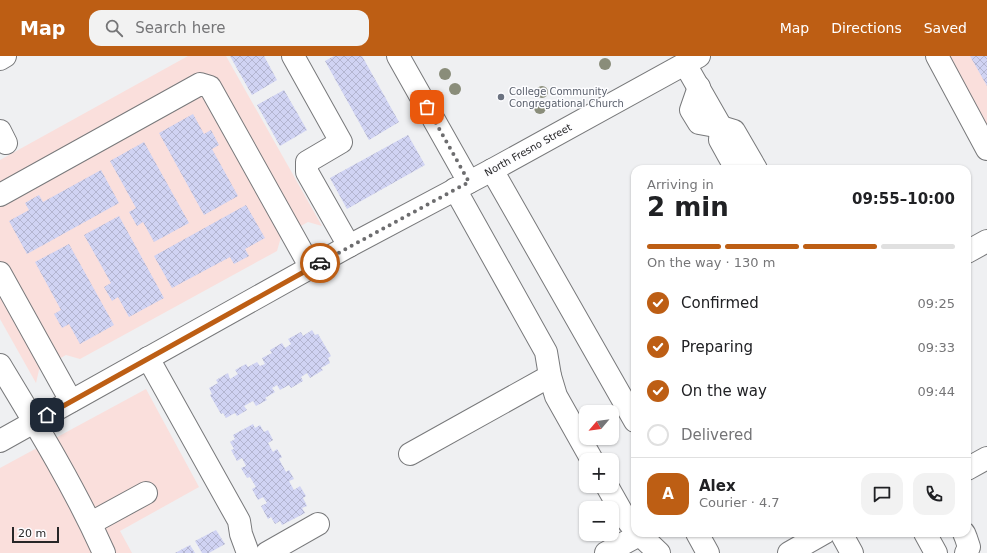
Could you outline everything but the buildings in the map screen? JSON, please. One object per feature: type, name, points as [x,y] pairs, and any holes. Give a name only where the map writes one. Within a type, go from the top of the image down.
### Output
[{"type":"main road","points":[[0,59],[5,56]]},
{"type":"main road","points":[[293,56],[341,142],[307,162],[307,172],[349,246]]},
{"type":"main road","points":[[398,56],[546,352],[550,376],[556,396],[588,453]]},
{"type":"main road","points":[[937,56],[987,149]]},
{"type":"main road","points":[[692,60],[699,87],[721,127],[720,140],[734,165]]},
{"type":"main road","name":"North Fresno Street","points":[[0,441],[349,246],[492,170],[692,60]]},
{"type":"main road","points":[[0,195],[200,84],[210,87],[311,268]]},
{"type":"main road","points":[[721,127],[734,131],[754,165]]},
{"type":"main road","points":[[492,170],[631,414]]},
{"type":"main road","points":[[971,250],[987,241]]},
{"type":"main road","points":[[0,273],[71,401]]},
{"type":"main road","points":[[148,358],[239,521],[241,534],[248,553]]},
{"type":"main road","points":[[0,366],[34,422],[91,523],[104,553]]},
{"type":"main road","points":[[410,454],[550,376]]},
{"type":"main road","points":[[971,467],[987,458]]},
{"type":"main road","points":[[91,523],[146,493]]},
{"type":"main road","points":[[611,493],[624,516],[631,525]]},
{"type":"main road","points":[[267,553],[318,524]]},
{"type":"main road","points":[[606,553],[631,536]]},
{"type":"main road","points":[[642,537],[659,553]]},
{"type":"main road","points":[[699,537],[708,553]]},
{"type":"main road","points":[[789,553],[817,537]]},
{"type":"main road","points":[[843,537],[852,553]]},
{"type":"main road","points":[[927,537],[936,553]]},
{"type":"main road","points":[[966,537],[969,547],[966,553]]},
{"type":"shaded area","points":[[188,56],[226,56],[322,226],[308,222],[281,237],[277,251],[80,359],[66,355],[39,370],[36,383],[0,319],[0,160]]},
{"type":"shaded area","points":[[945,56],[987,56],[987,131]]},
{"type":"shaded area","points":[[146,389],[199,487],[120,531],[132,553],[0,553],[0,468]]},
{"type":"way so far","points":[[320,263],[469,182],[427,107]]},
{"type":"place","name":"College Community Congregational Church","points":[[501,97]]},
{"type":"route","points":[[47,415],[320,263]]}]
